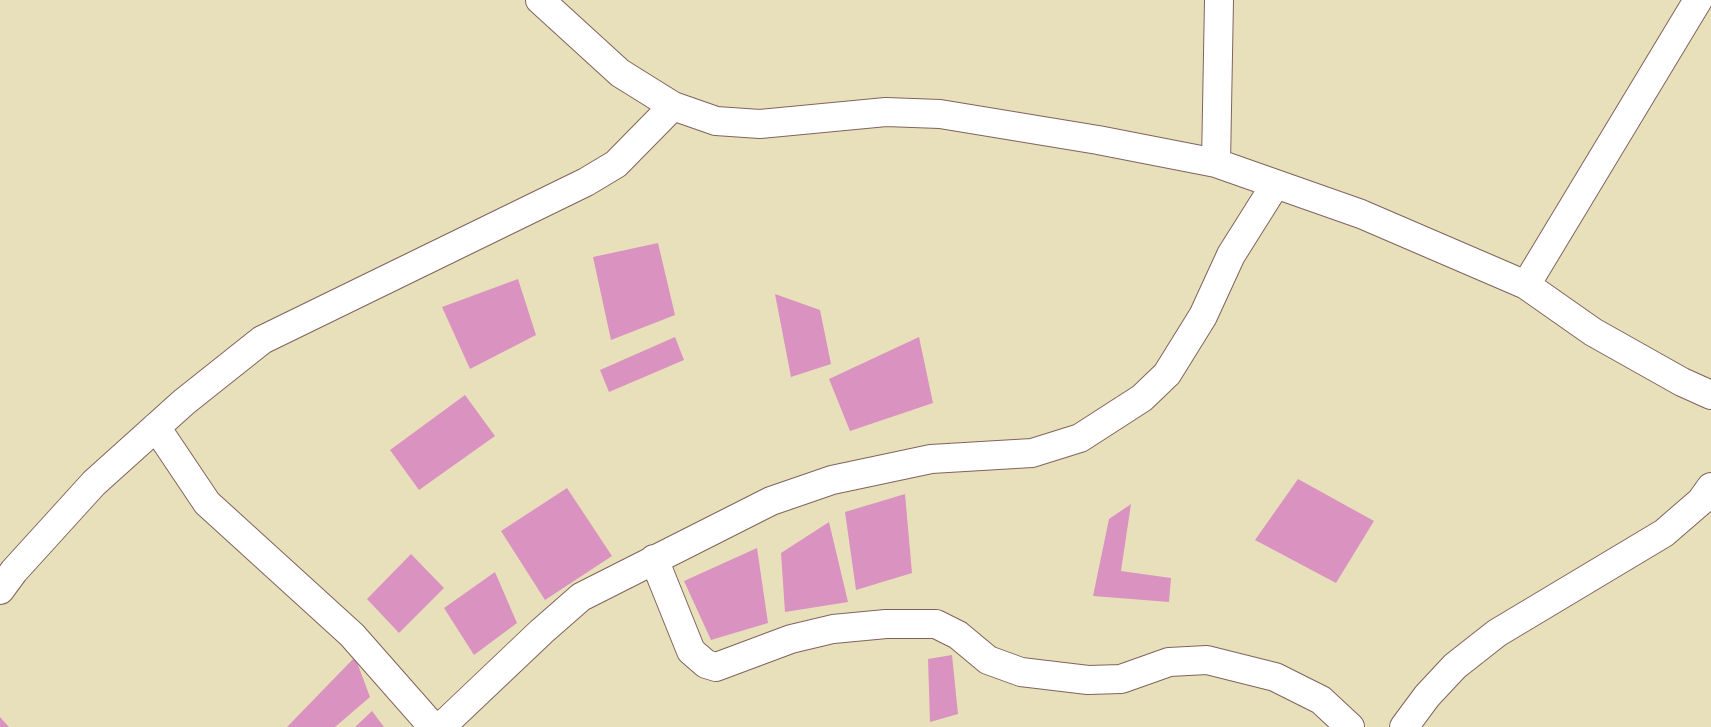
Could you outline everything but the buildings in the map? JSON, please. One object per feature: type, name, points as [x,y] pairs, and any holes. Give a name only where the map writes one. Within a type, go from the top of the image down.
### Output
[{"type":"street","points":[[540,0],[620,72],[673,106],[716,121],[760,124],[886,112],[940,114],[1098,140],[1216,163],[1361,214],[1526,285],[1593,332],[1682,382],[1711,395]]},
{"type":"street","points":[[1216,163],[1219,0]]},
{"type":"street","points":[[1526,285],[1698,0]]},
{"type":"street","points":[[0,590],[14,571],[94,483],[184,402],[262,340],[586,182],[616,164],[673,106]]},
{"type":"street","points":[[441,727],[541,632],[581,597],[771,501],[832,480],[931,459],[1032,453],[1080,438],[1142,398],[1167,374],[1203,316],[1231,255],[1275,185]]},
{"type":"street","points":[[156,427],[206,503],[352,636],[433,727]]},
{"type":"street","points":[[1404,727],[1427,696],[1456,666],[1497,633],[1664,532],[1702,501],[1711,487]]},
{"type":"street","points":[[654,559],[691,651],[706,664],[716,667],[791,639],[833,629],[886,624],[936,624],[958,635],[988,660],[1021,672],[1088,680],[1121,679],[1169,662],[1207,660],[1275,677],[1321,700],[1350,727]]}]
